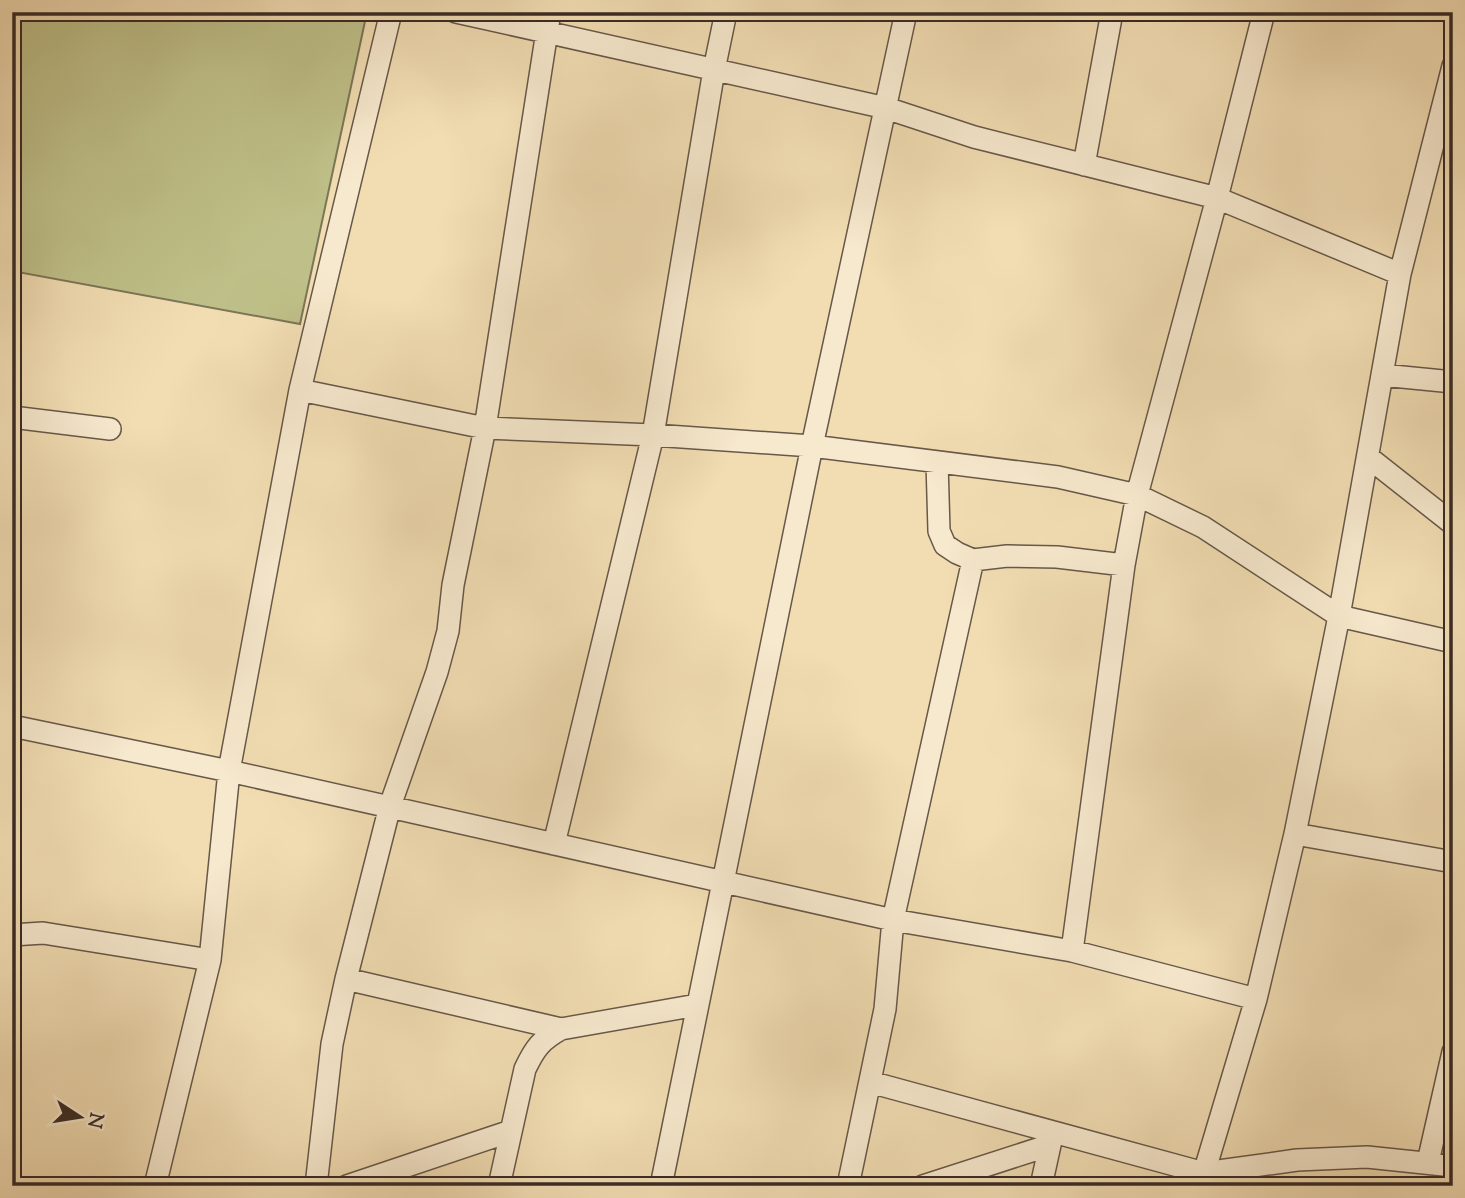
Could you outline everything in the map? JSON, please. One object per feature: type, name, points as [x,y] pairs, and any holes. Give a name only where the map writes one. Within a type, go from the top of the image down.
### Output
[{"type":"street","points":[[155,1186],[210,960],[229,771],[300,390],[391,12]]},
{"type":"street","points":[[456,12],[549,22],[714,69],[886,108],[974,137],[1217,198],[1400,274]]},
{"type":"street","points":[[554,844],[653,435],[714,69],[726,12]]},
{"type":"street","points":[[661,1186],[811,446],[906,12]]},
{"type":"street","points":[[1084,165],[1112,12]]},
{"type":"street","points":[[1072,951],[1124,565],[1137,495],[1264,12]]},
{"type":"street","points":[[316,1186],[332,1044],[346,979],[390,806],[437,672],[447,631],[453,586],[485,428],[549,22]]},
{"type":"street","points":[[1203,1179],[1256,999],[1295,834],[1339,616],[1400,274],[1453,66]]},
{"type":"street","points":[[1382,375],[1453,382]]},
{"type":"street","points":[[300,390],[485,428],[653,435],[811,446],[1058,477],[1137,495],[1203,527],[1339,616],[1453,642]]},
{"type":"street","points":[[12,417],[110,429]]},
{"type":"street","points":[[1368,457],[1453,524]]},
{"type":"street","points":[[937,462],[939,531],[946,545],[957,553],[973,560],[1007,556],[1057,557],[1124,565]]},
{"type":"street","points":[[848,1186],[885,1009],[892,920],[973,560]]},
{"type":"street","points":[[12,726],[390,806],[892,920],[1072,951],[1256,999]]},
{"type":"street","points":[[1295,834],[1453,862]]},
{"type":"street","points":[[12,935],[43,933],[210,960]]},
{"type":"street","points":[[346,979],[561,1029]]},
{"type":"street","points":[[499,1186],[525,1069],[544,1038],[561,1029],[697,1005]]},
{"type":"street","points":[[1428,1162],[1453,1052]]},
{"type":"street","points":[[870,1082],[1052,1139],[1115,1148],[1203,1179],[1297,1160],[1367,1157],[1453,1166]]},
{"type":"street","points":[[347,1186],[511,1132]]},
{"type":"street","points":[[923,1186],[1052,1139]]},
{"type":"street","points":[[1041,1186],[1052,1139]]},
{"type":"green space","points":[[12,12],[367,12],[300,324],[12,271]]}]
